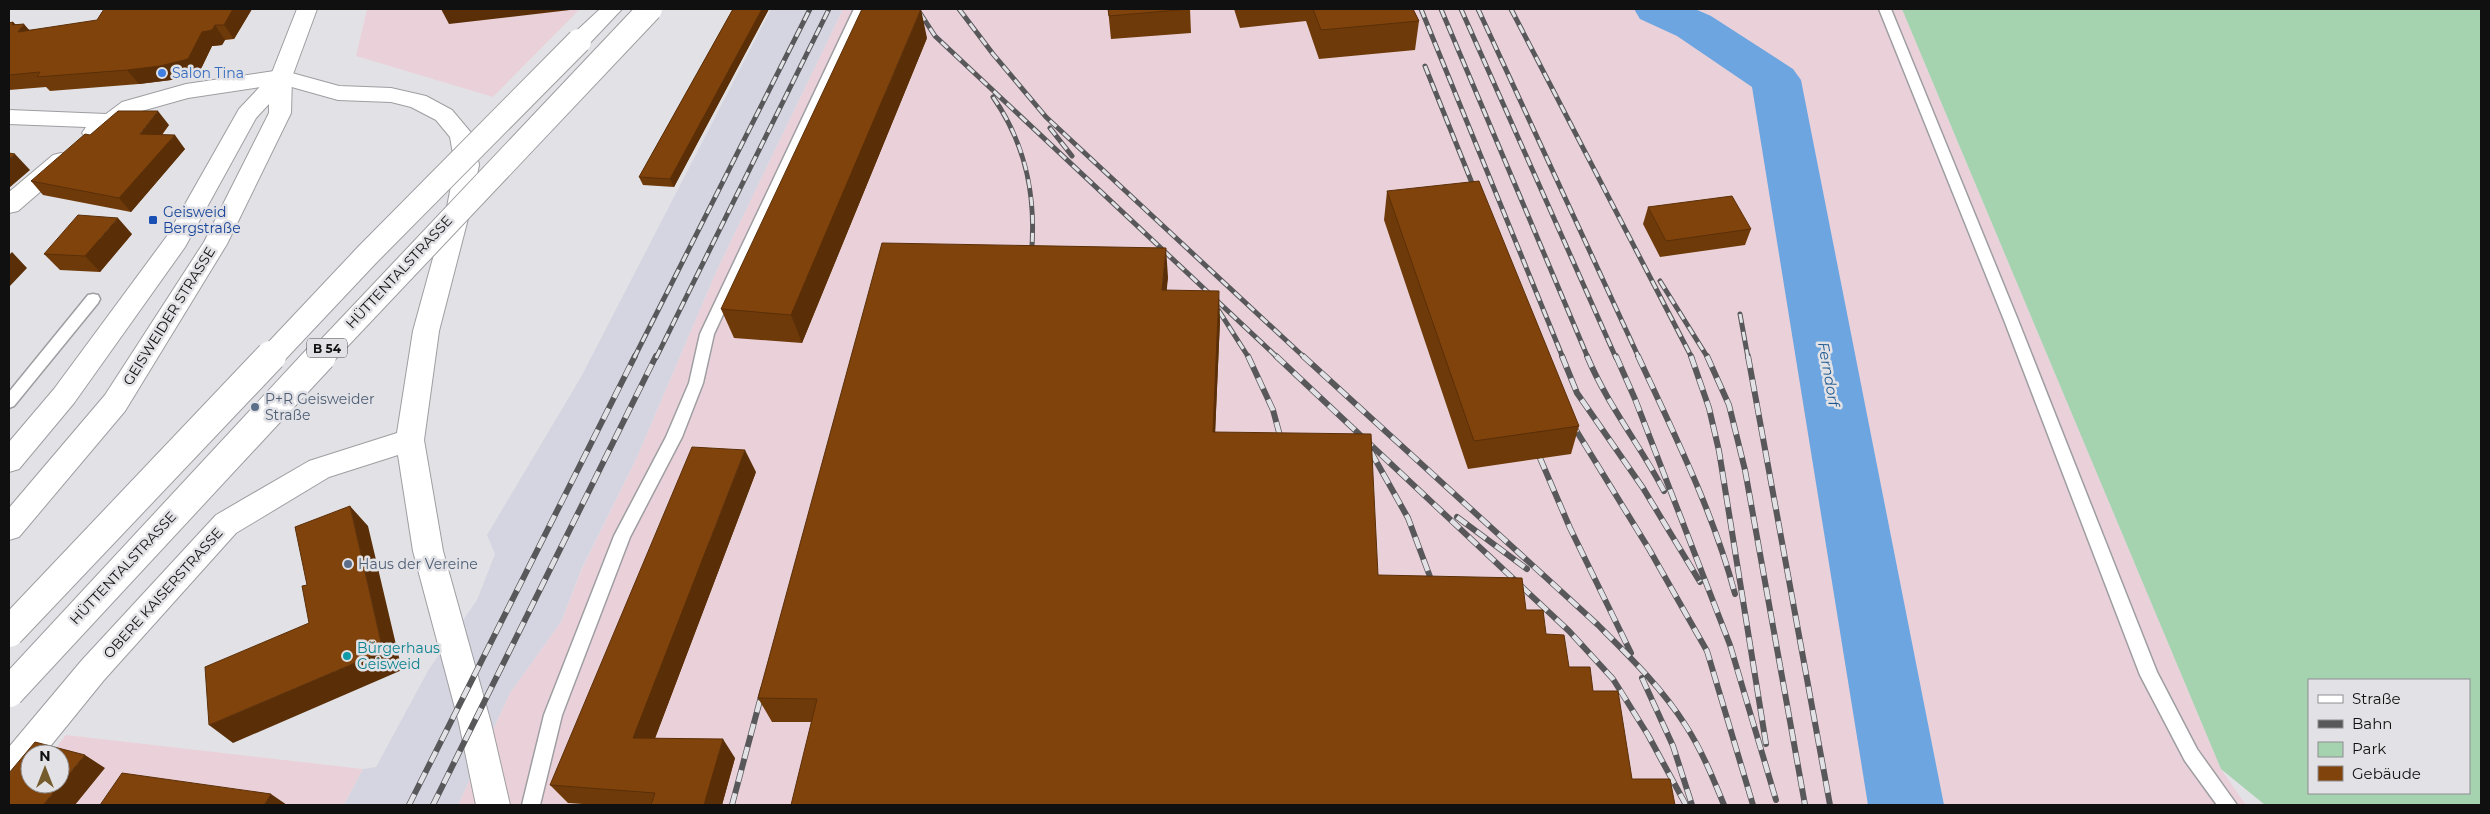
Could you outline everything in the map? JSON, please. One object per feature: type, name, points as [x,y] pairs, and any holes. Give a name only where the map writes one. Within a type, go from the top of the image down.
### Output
[{"type":"main road","name":"GEISWEIDER STRASSE","points":[[9,528],[115,402],[215,244],[280,113],[281,77],[307,9]]},
{"type":"main road","name":"B 54","points":[[9,632],[367,255],[612,9]]},
{"type":"main road","name":"HÜTTENTALSTRASSE","points":[[9,692],[410,259],[650,9]]},
{"type":"main road","name":"GEISWEIDER STRASSE","points":[[9,460],[64,396],[170,248],[247,114],[281,77]]},
{"type":"main road","points":[[9,205],[108,121],[130,107],[186,91],[281,77],[338,93],[391,94],[418,101],[444,115],[461,135],[468,165],[459,207],[426,331],[410,440],[428,551],[475,723],[494,805]]},
{"type":"main road","points":[[9,116],[108,121]]},
{"type":"main road","name":"OBERE KAISERSTRASSE","points":[[9,772],[93,670],[226,524],[320,470],[410,440]]},
{"type":"lane","points":[[531,805],[553,715],[622,536],[674,437],[696,383],[707,334],[853,20],[861,9]]},
{"type":"lane","points":[[1885,9],[2011,320],[2149,674],[2191,755],[2228,805]]},
{"type":"lane","points":[[9,402],[93,299]]},
{"type":"shaded area","points":[[367,9],[580,9],[493,97],[356,56]]},
{"type":"shaded area","points":[[771,9],[843,9],[716,272],[637,457],[581,570],[561,622],[510,693],[458,805],[344,805],[363,769],[376,767],[429,669],[477,600],[495,554],[487,535],[581,377]]},
{"type":"shaded area","points":[[843,9],[1902,9],[2221,769],[2246,805],[458,805],[510,693],[561,622],[581,571],[637,457],[716,272]]},
{"type":"shaded area","points":[[66,735],[363,769],[344,805],[9,805],[20,794],[70,794],[70,744],[59,744]]},
{"type":"green space","points":[[1902,9],[2481,9],[2481,805],[2265,805],[2221,769]]},
{"type":"building","points":[[104,9],[233,9],[224,25],[215,25],[212,30],[202,32],[188,59],[160,66],[127,70],[37,77],[40,72],[9,75],[9,23],[13,22],[12,25],[24,24],[18,32],[97,20]]},
{"type":"building","points":[[733,9],[762,9],[670,179],[639,177]]},
{"type":"building","points":[[862,9],[921,9],[791,315],[721,309]]},
{"type":"building","points":[[1108,9],[1190,9],[1109,16]]},
{"type":"building","points":[[1313,9],[1413,9],[1419,21],[1321,30]]},
{"type":"building","points":[[118,111],[158,111],[140,134],[175,135],[119,198],[31,181],[85,134],[90,135]]},
{"type":"building","points":[[9,153],[15,154],[9,159]]},
{"type":"building","points":[[1479,181],[1579,426],[1474,441],[1387,191]]},
{"type":"building","points":[[1732,196],[1751,229],[1666,241],[1648,207]]},
{"type":"building","points":[[78,215],[118,218],[85,256],[44,254]]},
{"type":"building","points":[[882,243],[1166,248],[1162,290],[1219,291],[1213,432],[1371,434],[1378,575],[1522,578],[1526,610],[1543,610],[1546,634],[1564,635],[1569,667],[1590,667],[1593,691],[1618,691],[1632,779],[1670,779],[1675,805],[791,805],[817,699],[758,698]]},
{"type":"building","points":[[692,447],[745,450],[633,738],[723,739],[704,805],[651,805],[655,793],[550,785]]},
{"type":"building","points":[[350,506],[383,651],[209,725],[205,667],[309,623],[302,586],[307,585],[295,527]]},
{"type":"building","points":[[70,751],[85,755],[70,773]]},
{"type":"building","points":[[20,760],[20,794],[52,794],[43,805],[9,805],[9,773]]},
{"type":"building","points":[[122,773],[271,794],[264,805],[100,805]]},
{"type":"waterway","name":"Ferndorf","points":[[1657,9],[1694,26],[1776,80],[1906,805]]},
{"type":"railway","points":[[634,358],[810,9]]},
{"type":"railway","points":[[656,358],[829,9]]},
{"type":"railway","points":[[959,9],[993,54],[1046,117],[1305,358]]},
{"type":"railway","points":[[1421,9],[1563,358]]},
{"type":"railway","points":[[1441,9],[1588,358]]},
{"type":"railway","points":[[1461,9],[1616,358]]},
{"type":"railway","points":[[1478,9],[1639,358]]},
{"type":"railway","points":[[1511,9],[1691,356]]},
{"type":"railway","points":[[920,13],[935,36],[1278,358]]},
{"type":"railway","points":[[1425,66],[1476,193]]},
{"type":"railway","points":[[993,97],[1014,135],[1022,154],[1027,174],[1031,194],[1031,258]]},
{"type":"railway","points":[[1050,128],[1072,156]]},
{"type":"railway","points":[[1660,281],[1708,357]]},
{"type":"railway","points":[[1219,311],[1249,358]]},
{"type":"railway","points":[[1740,314],[1748,358]]},
{"type":"railway","points":[[409,805],[635,356]]},
{"type":"railway","points":[[433,805],[656,356]]},
{"type":"railway","points":[[1276,356],[1569,631],[1613,679],[1648,735],[1686,805]]},
{"type":"railway","points":[[1303,356],[1598,625],[1633,661],[1677,712],[1692,735],[1724,805]]},
{"type":"railway","points":[[1562,356],[1577,393],[1643,488],[1700,582]]},
{"type":"railway","points":[[1587,356],[1604,391],[1664,491]]},
{"type":"railway","points":[[1616,356],[1635,399],[1730,645],[1776,800]]},
{"type":"railway","points":[[1638,356],[1704,503],[1716,533],[1735,594]]},
{"type":"railway","points":[[1691,356],[1709,408],[1719,451],[1766,744]]},
{"type":"railway","points":[[1748,356],[1830,805]]},
{"type":"railway","points":[[1708,357],[1729,405],[1745,470],[1805,805]]},
{"type":"railway","points":[[1249,358],[1273,410],[1283,447]]},
{"type":"railway","points":[[1571,422],[1649,549],[1707,651],[1753,805]]},
{"type":"railway","points":[[1371,452],[1408,518],[1435,590]]},
{"type":"railway","points":[[1540,458],[1570,528],[1631,653]]},
{"type":"railway","points":[[1457,517],[1527,569]]},
{"type":"railway","points":[[1642,678],[1673,746],[1692,805]]},
{"type":"railway","points":[[732,805],[763,689]]},
{"type":"place","name":"Salon Tina","points":[[162,73]]},
{"type":"place","name":"Geisweid Bergstraße","points":[[153,220]]},
{"type":"place","name":"P+R Geisweider Straße","points":[[255,407]]},
{"type":"place","name":"Haus der Vereine","points":[[348,564]]},
{"type":"place","name":"Bürgerhaus Geisweid","points":[[347,656]]}]
